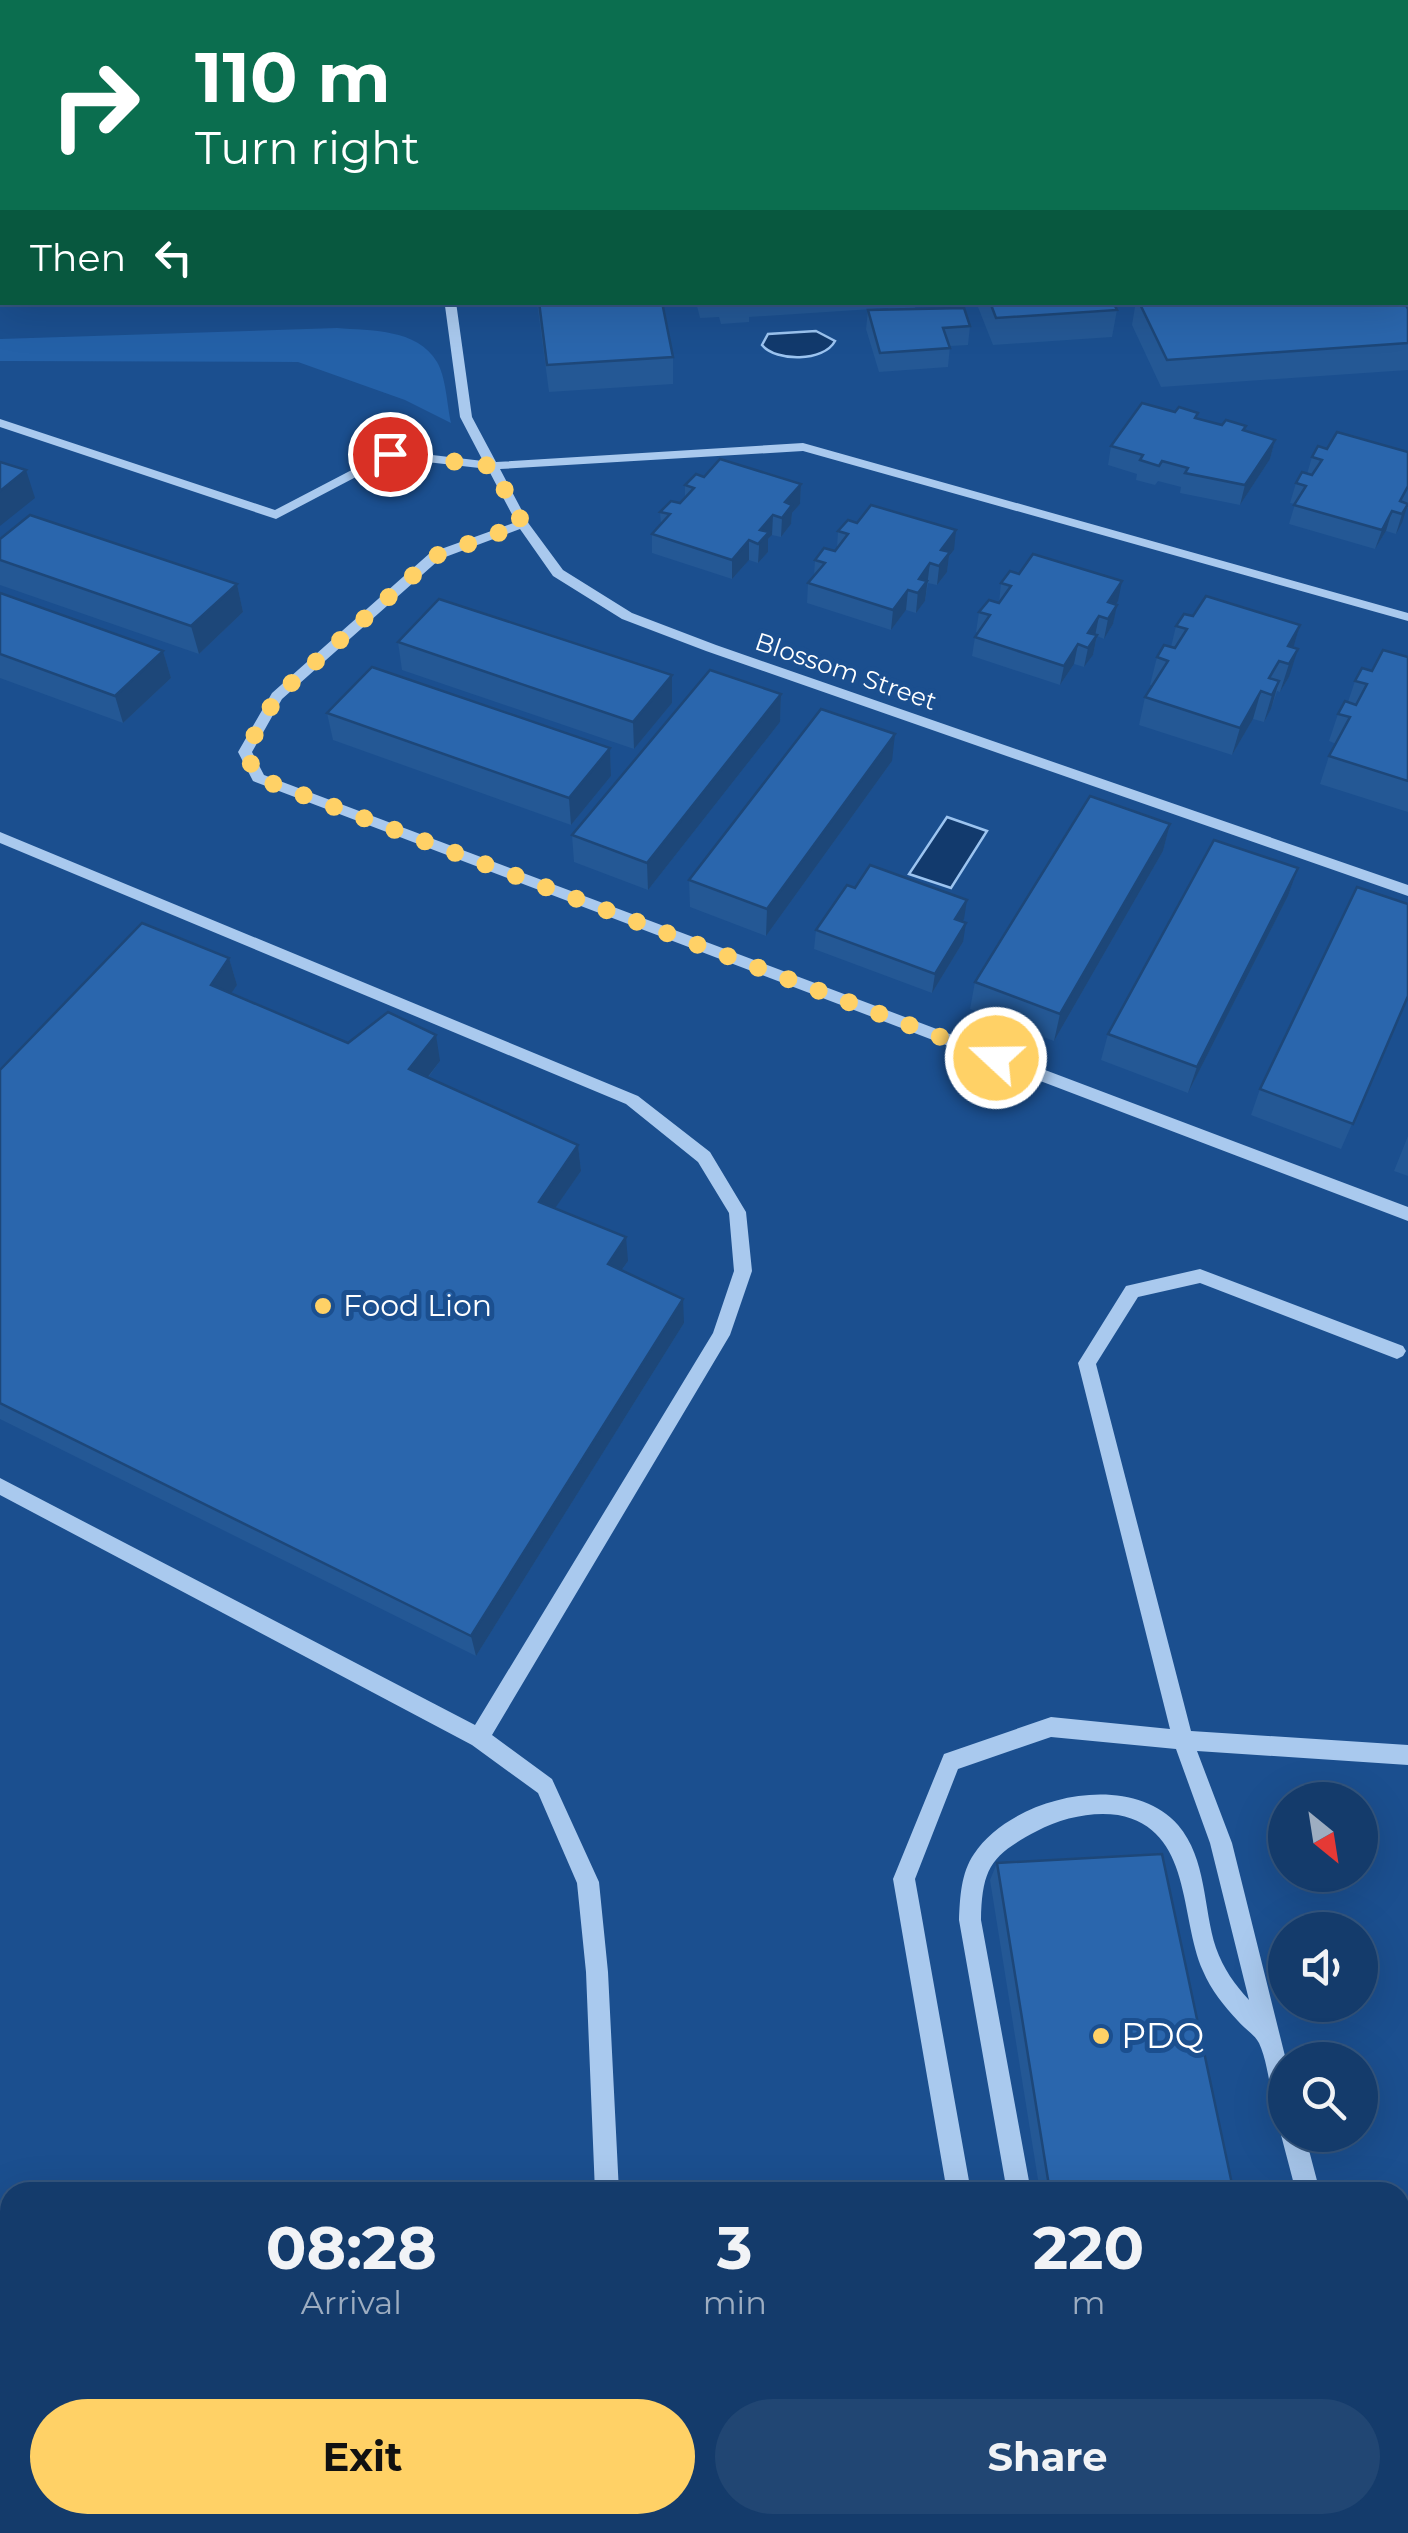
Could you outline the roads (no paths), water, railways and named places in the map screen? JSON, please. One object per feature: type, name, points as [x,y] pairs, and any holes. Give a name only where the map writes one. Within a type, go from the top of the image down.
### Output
[{"type":"street","name":"Blossom Street","points":[[450,305],[466,417],[523,524],[558,573],[628,616],[1408,891]]},
{"type":"street","points":[[0,423],[276,515],[390,454],[492,466],[803,448],[1408,617]]},
{"type":"street","points":[[523,524],[435,556],[277,696],[245,752],[258,778],[1408,1214]]},
{"type":"street","points":[[0,837],[632,1100],[704,1158],[736,1212],[742,1272],[720,1335],[479,1738]]},
{"type":"street","points":[[1270,2042],[1222,1842],[1182,1740],[1087,1363],[1132,1290],[1200,1276],[1397,1351]]},
{"type":"street","points":[[0,1486],[479,1738],[545,1786],[588,1882],[597,1972],[607,2182]]},
{"type":"street","points":[[957,2182],[904,1878],[951,1760],[1051,1727],[1408,1755]]},
{"type":"street","points":[[1017,2182],[970,1920],[971,1878],[989,1848],[1003,1839],[1044,1816],[1070,1807],[1136,1807],[1166,1823],[1186,1859],[1205,1950],[1230,2001],[1268,2033]]},
{"type":"street","points":[[1297,2152],[1305,2182]]},
{"type":"place","name":"Food Lion","points":[[323,1306]]},
{"type":"place","name":"PDQ","points":[[1101,2036]]}]
